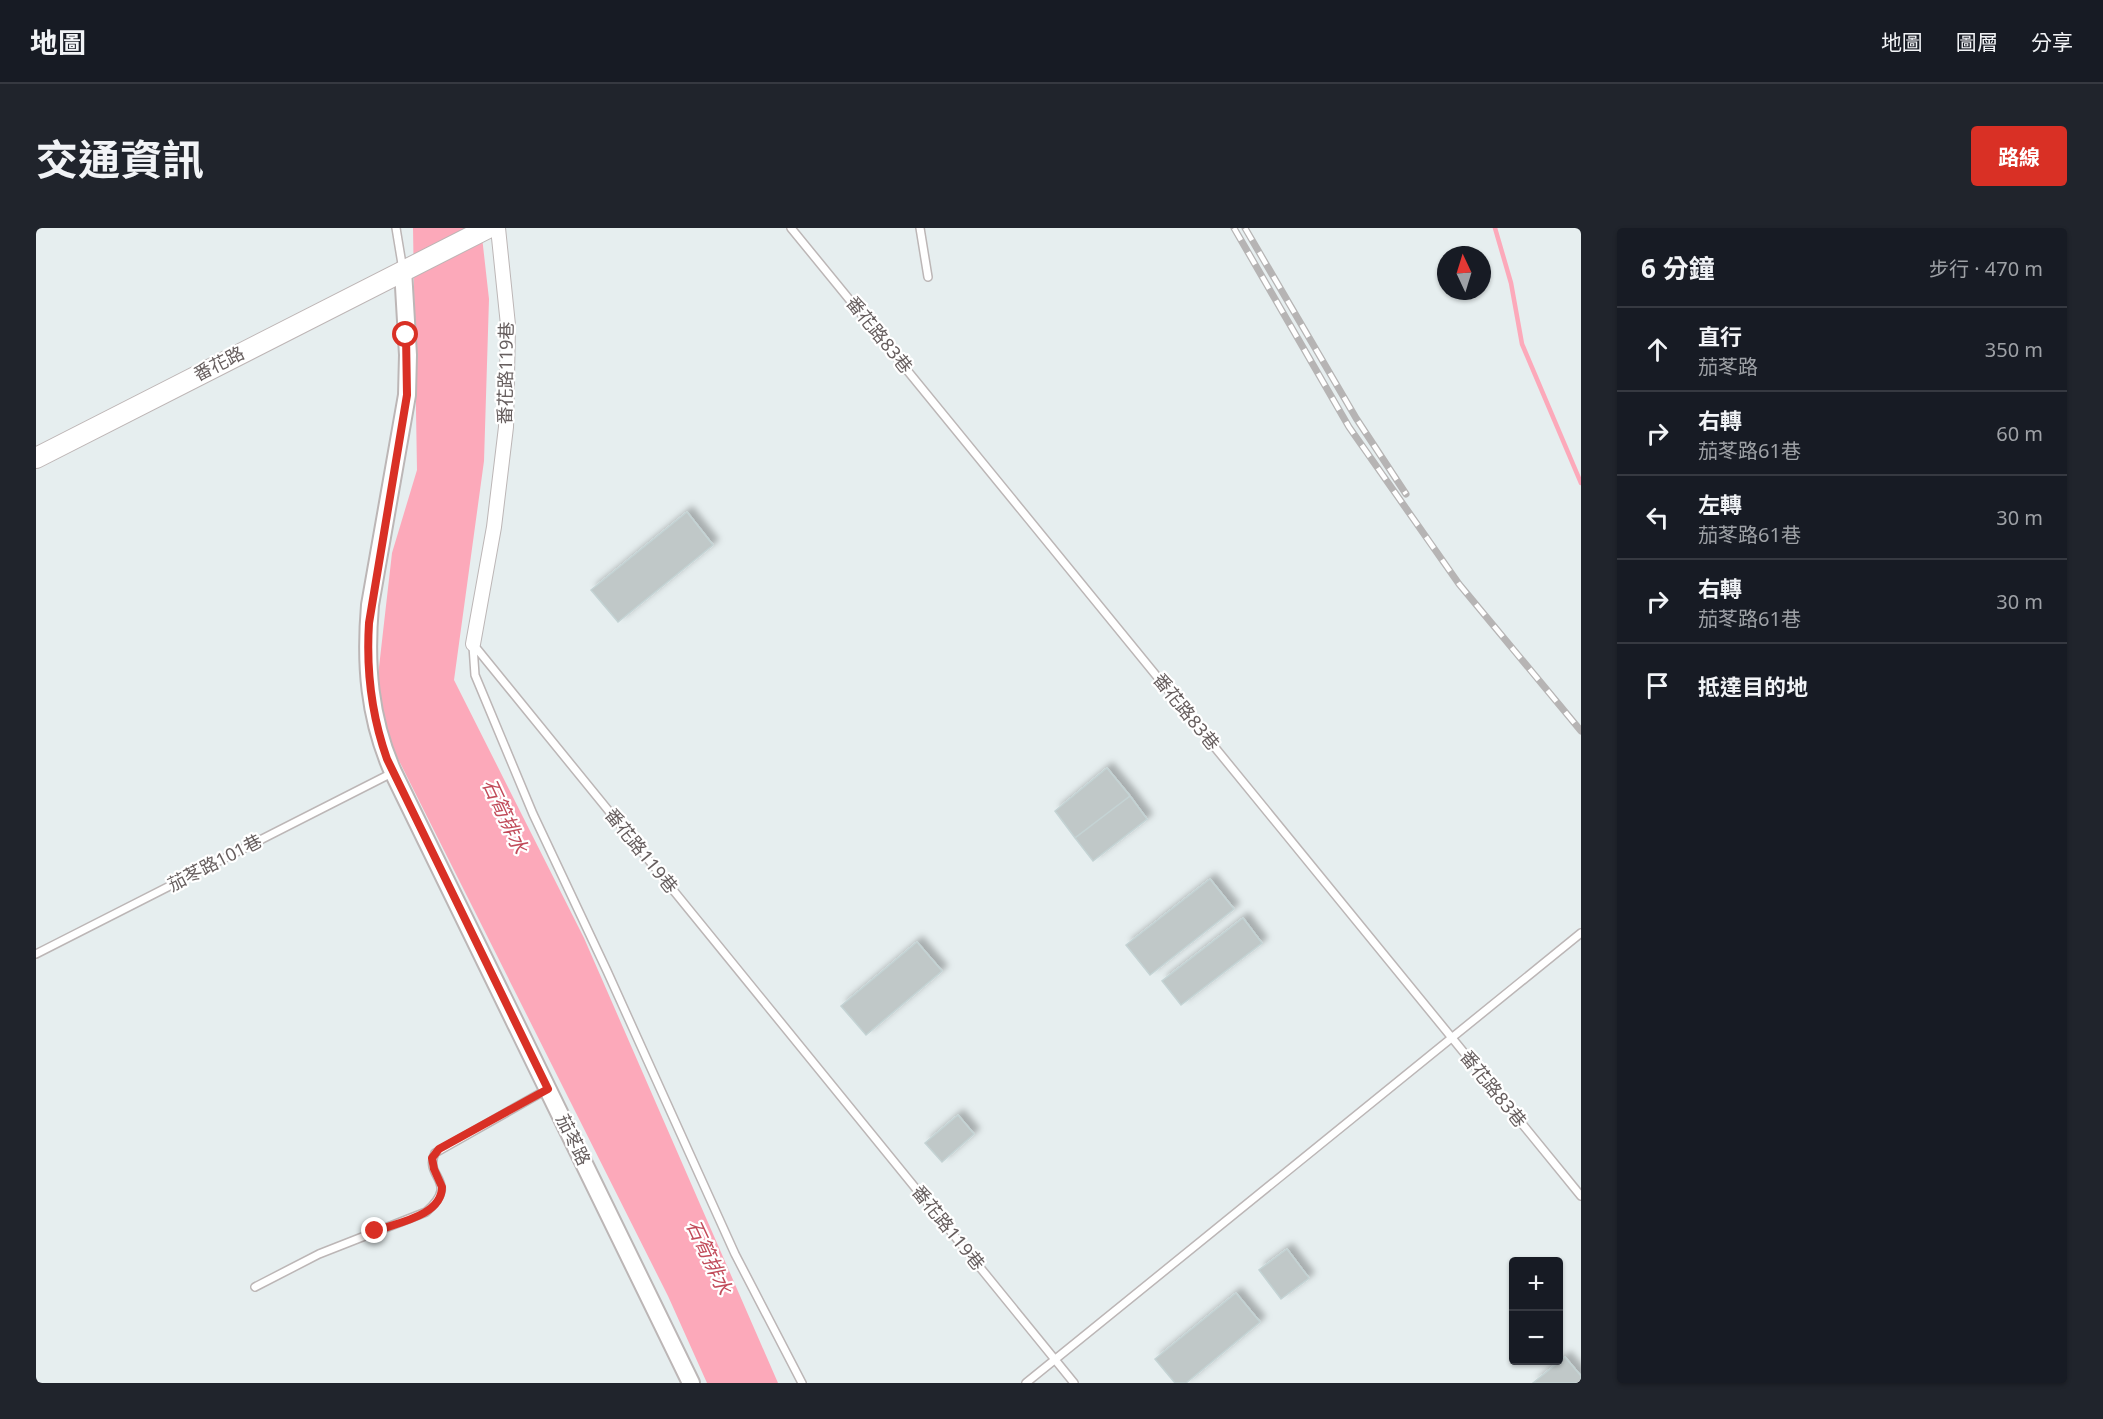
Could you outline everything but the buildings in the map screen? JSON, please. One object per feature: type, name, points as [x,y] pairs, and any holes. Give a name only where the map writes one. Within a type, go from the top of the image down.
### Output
[{"type":"main road","name":"番花路","points":[[36,458],[488,228]]},
{"type":"street","name":"番花路119巷","points":[[473,644],[494,527],[506,428],[508,325],[498,228]]},
{"type":"street","name":"茄苳路","points":[[403,270],[408,355],[407,395],[370,606],[368,641],[372,710],[393,772],[692,1383]]},
{"type":"lane","points":[[396,228],[403,270]]},
{"type":"lane","name":"番花路83巷","points":[[791,228],[1581,1196]]},
{"type":"lane","points":[[920,228],[928,277]]},
{"type":"lane","points":[[473,644],[475,675],[533,814],[735,1254],[802,1383]]},
{"type":"lane","name":"番花路119巷","points":[[473,644],[1074,1383]]},
{"type":"lane","name":"茄苳路101巷","points":[[36,954],[393,772]]},
{"type":"lane","points":[[1026,1383],[1581,933]]},
{"type":"lane","points":[[255,1287],[319,1254],[426,1212],[436,1203],[442,1192],[441,1182],[432,1163],[435,1153],[548,1089]]},
{"type":"water","name":"石筍排水","points":[[413,228],[481,228],[489,299],[484,461],[454,680],[584,938],[778,1383],[707,1383],[668,1296],[374,711],[392,553],[417,470]]},
{"type":"waterway","points":[[1495,228],[1511,283],[1522,344],[1581,483]]},
{"type":"railway","points":[[1234,228],[1349,427],[1459,584],[1581,731]]},
{"type":"railway","points":[[1245,228],[1356,418],[1406,494]]},
{"type":"route","points":[[375,1231],[426,1212],[440,1198],[441,1182],[432,1163],[432,1158],[439,1149],[548,1089],[387,759],[372,710],[368,658],[370,606],[407,395],[406,335]]}]
